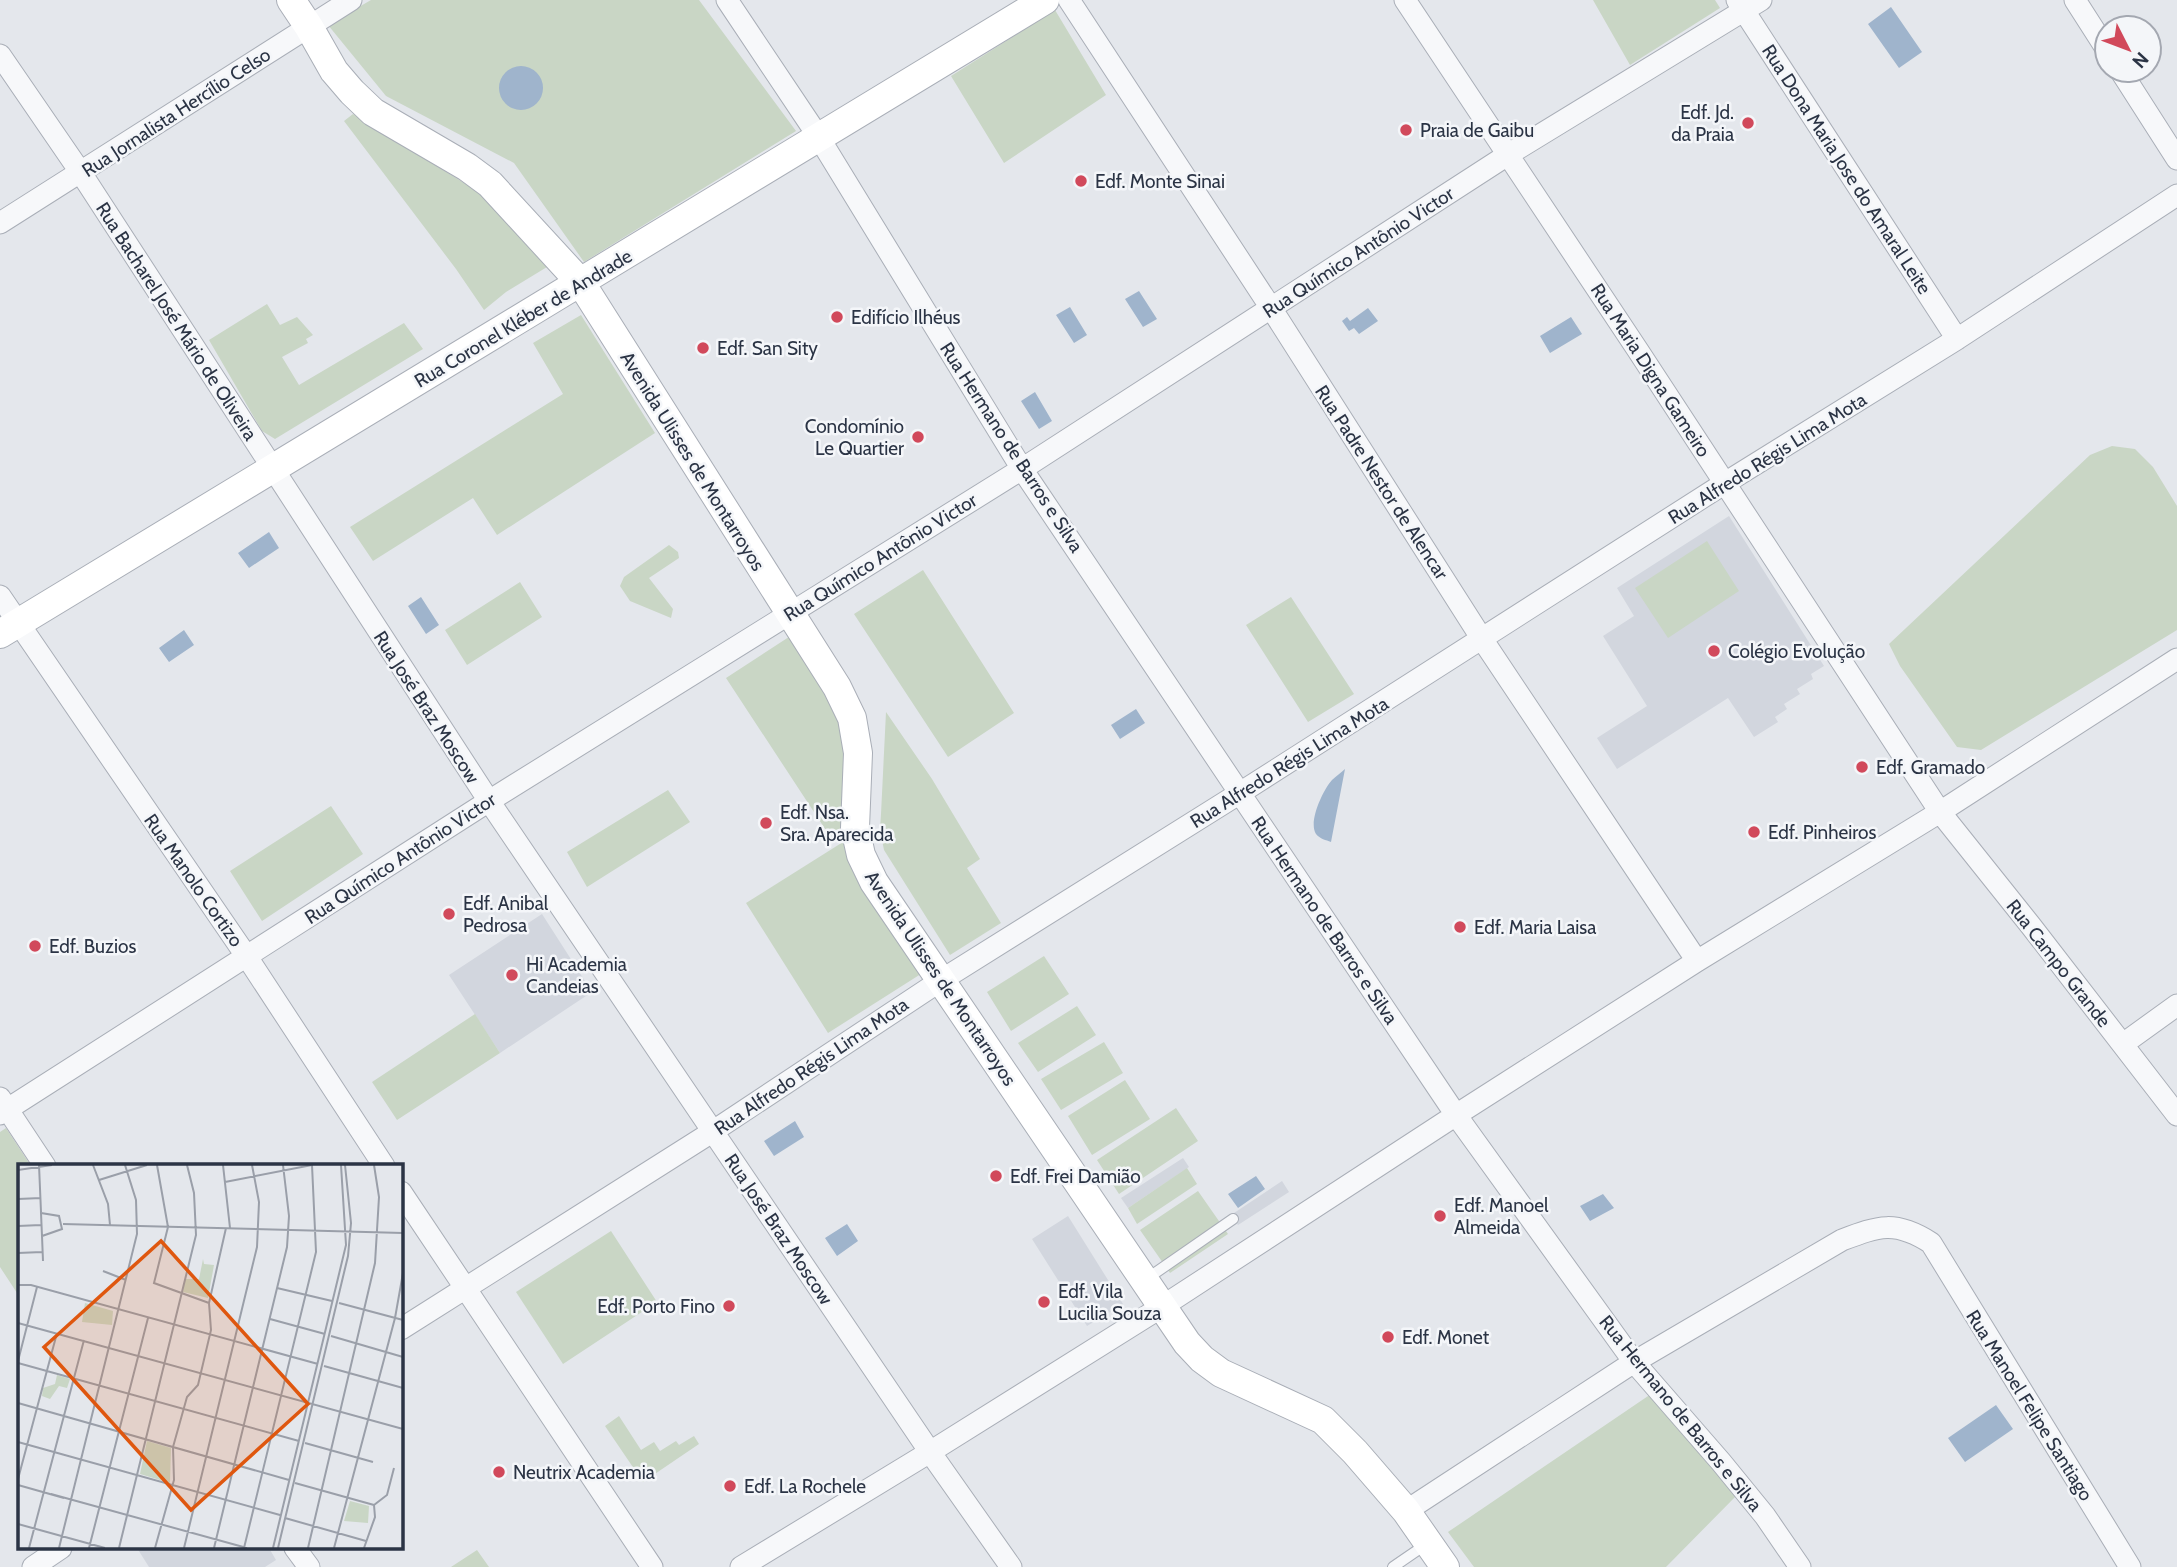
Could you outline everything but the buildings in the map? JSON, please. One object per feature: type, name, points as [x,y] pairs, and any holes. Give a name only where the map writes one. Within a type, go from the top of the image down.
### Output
[{"type":"main road","name":"Avenida Ulisses de Montarroyos","points":[[291,0],[334,71],[373,112],[467,167],[490,184],[581,283],[837,687],[852,718],[858,753],[855,828],[860,855],[874,882],[1187,1343],[1221,1373],[1323,1420],[1406,1511],[1445,1567]]},
{"type":"main road","name":"Rua Coronel Kléber de Andrade","points":[[9,628],[1045,0]]},
{"type":"street","name":"Rua Jornalista Hercílio Celso","points":[[0,223],[351,0]]},
{"type":"street","name":"Rua Hermano de Barros e Silva","points":[[727,0],[818,136],[1022,469],[1456,1115],[1634,1362],[1765,1516],[1800,1567]]},
{"type":"street","name":"Rua Padre Nestor de Alencar","points":[[1069,0],[1271,308],[1482,639],[1697,961]]},
{"type":"street","name":"Rua Maria Digna Gameiro","points":[[1405,0],[1509,154],[1940,813]]},
{"type":"street","points":[[2075,0],[2093,28]]},
{"type":"street","name":"Rua Químico Antônio Victor","points":[[3,1107],[247,957],[489,801],[1022,469],[1509,154],[1747,4]]},
{"type":"street","name":"Rua Dona Maria Jose do Amaral Leite","points":[[1747,4],[1957,339]]},
{"type":"street","points":[[0,55],[81,173]]},
{"type":"street","points":[[2129,84],[2177,159]]},
{"type":"street","name":"Rua Bacharel José Mário de Oliveira","points":[[81,173],[272,469]]},
{"type":"street","name":"Rua Alfredo Régis Lima Mota","points":[[402,1328],[712,1132],[940,981],[1957,339],[2177,195]]},
{"type":"street","name":"Rua José Braz Moscow","points":[[272,469],[489,801],[930,1452],[1011,1567]]},
{"type":"street","name":"Rua Manolo Cortizo","points":[[0,596],[9,628],[247,957],[383,1164]]},
{"type":"street","points":[[741,1567],[1163,1306],[1697,961],[1940,813],[2177,659]]},
{"type":"street","name":"Rua Campo Grande","points":[[1940,813],[2177,1115]]},
{"type":"street","points":[[2123,1044],[2177,1005]]},
{"type":"street","points":[[3,1107],[44,1164]]},
{"type":"street","points":[[402,1194],[652,1567]]},
{"type":"street","name":"Rua Manoel Felipe Santiago","points":[[1634,1362],[1842,1240],[1874,1228],[1900,1228],[1914,1233],[1931,1243],[2130,1567]]},
{"type":"street","points":[[1406,1511],[1634,1362]]},
{"type":"street","points":[[33,1567],[58,1550]]},
{"type":"street","points":[[296,1550],[309,1567]]},
{"type":"lane","points":[[1145,1280],[1233,1219]]},
{"type":"lane","points":[[1393,1567],[1428,1543]]},
{"type":"shaded area","name":"Colégio Evolução","points":[[1729,516],[1824,666],[1811,674],[1813,679],[1797,689],[1800,694],[1784,704],[1787,709],[1775,717],[1778,722],[1754,737],[1728,698],[1617,769],[1597,738],[1647,706],[1603,636],[1634,616],[1617,588]]},
{"type":"shaded area","points":[[542,914],[592,992],[500,1053],[449,975]]},
{"type":"shaded area","points":[[1183,1158],[1189,1167],[1128,1208],[1121,1198]]},
{"type":"shaded area","points":[[1282,1181],[1289,1192],[1238,1225],[1231,1215]]},
{"type":"shaded area","points":[[1068,1216],[1123,1304],[1087,1326],[1032,1239]]},
{"type":"shaded area","points":[[138,1550],[270,1550],[276,1560],[265,1567],[149,1567]]},
{"type":"green space","points":[[371,0],[699,0],[796,131],[584,262],[514,163],[386,96],[328,25]]},
{"type":"green space","points":[[1593,0],[1715,0],[1720,8],[1630,65]]},
{"type":"green space","points":[[1055,10],[1106,95],[1004,163],[951,76]]},
{"type":"green space","points":[[353,114],[519,217],[547,267],[506,292],[484,310],[344,121]]},
{"type":"green space","points":[[267,304],[280,325],[297,317],[313,335],[306,339],[308,343],[282,357],[299,385],[404,323],[423,349],[275,439],[262,431],[209,340]]},
{"type":"green space","points":[[581,315],[655,433],[497,535],[473,498],[373,561],[350,527],[563,394],[533,343]]},
{"type":"green space","points":[[2112,446],[2135,449],[2153,467],[2177,506],[2177,630],[1981,750],[1957,747],[1900,666],[1889,644],[2090,455]]},
{"type":"green space","points":[[1707,541],[1739,591],[1668,638],[1635,588]]},
{"type":"green space","points":[[669,545],[678,552],[679,558],[649,578],[673,609],[671,618],[630,601],[620,586],[624,577]]},
{"type":"green space","points":[[923,570],[1014,713],[948,757],[854,614]]},
{"type":"green space","points":[[520,582],[542,617],[467,665],[445,630]]},
{"type":"green space","points":[[1291,597],[1354,694],[1308,722],[1246,625]]},
{"type":"green space","points":[[795,633],[851,732],[849,829],[833,841],[726,678]]},
{"type":"green space","points":[[886,712],[932,779],[980,859],[967,868],[1001,923],[950,955],[884,850],[880,830]]},
{"type":"green space","points":[[668,790],[690,822],[587,887],[567,852]]},
{"type":"green space","points":[[331,806],[363,854],[262,921],[230,871]]},
{"type":"green space","points":[[843,842],[924,972],[828,1033],[746,903]]},
{"type":"green space","points":[[1044,956],[1069,994],[1011,1031],[987,992]]},
{"type":"green space","points":[[1077,1006],[1096,1035],[1038,1072],[1018,1043]]},
{"type":"green space","points":[[475,1014],[500,1053],[397,1120],[372,1082]]},
{"type":"green space","points":[[1104,1042],[1123,1073],[1061,1110],[1041,1079]]},
{"type":"green space","points":[[1125,1080],[1150,1119],[1092,1155],[1068,1116]]},
{"type":"green space","points":[[1176,1108],[1198,1141],[1119,1194],[1097,1160]]},
{"type":"green space","points":[[6,1128],[30,1164],[18,1164],[18,1294],[0,1267],[0,1132]]},
{"type":"green space","points":[[1187,1168],[1197,1184],[1137,1224],[1128,1208]]},
{"type":"green space","points":[[1198,1191],[1228,1234],[1170,1273],[1140,1230]]},
{"type":"green space","points":[[611,1231],[657,1302],[563,1364],[516,1292]]},
{"type":"green space","points":[[1654,1392],[1739,1493],[1666,1567],[1474,1567],[1448,1532]]},
{"type":"green space","points":[[619,1416],[641,1450],[654,1442],[660,1451],[676,1441],[679,1445],[694,1436],[699,1444],[643,1482],[605,1426]]},
{"type":"green space","points":[[477,1550],[489,1567],[451,1567]]},
{"type":"water","points":[[1891,7],[1922,52],[1899,68],[1868,24]]},
{"type":"water","points":[[521,66],[536,73],[543,88],[536,103],[521,110],[506,103],[499,88],[506,73]]},
{"type":"water","points":[[1139,291],[1157,319],[1143,327],[1125,299]]},
{"type":"water","points":[[1070,307],[1087,335],[1074,343],[1056,315]]},
{"type":"water","points":[[1368,308],[1378,321],[1359,334],[1354,328],[1349,331],[1342,321],[1347,317],[1350,321]]},
{"type":"water","points":[[1571,317],[1582,334],[1550,353],[1540,336]]},
{"type":"water","points":[[1035,392],[1052,421],[1039,429],[1021,401]]},
{"type":"water","points":[[269,532],[279,548],[249,568],[238,553]]},
{"type":"water","points":[[421,597],[439,625],[426,634],[408,606]]},
{"type":"water","points":[[184,630],[194,645],[169,662],[159,648]]},
{"type":"water","points":[[1136,709],[1145,723],[1120,739],[1111,725]]},
{"type":"water","points":[[1345,769],[1331,842],[1316,834],[1315,814],[1328,785]]},
{"type":"water","points":[[795,1121],[804,1137],[774,1156],[764,1141]]},
{"type":"water","points":[[1256,1176],[1265,1189],[1238,1208],[1228,1194]]},
{"type":"water","points":[[1603,1194],[1614,1208],[1590,1221],[1580,1206]]},
{"type":"water","points":[[847,1224],[858,1241],[837,1256],[825,1238]]},
{"type":"water","points":[[1996,1405],[2013,1429],[1965,1462],[1948,1438]]},
{"type":"place","name":"Edf. Jd. da Praia","points":[[1748,123]]},
{"type":"place","name":"Praia de Gaibu","points":[[1406,130]]},
{"type":"place","name":"Edf. Monte Sinai","points":[[1081,181]]},
{"type":"place","name":"Edifício Ilhéus","points":[[837,317]]},
{"type":"place","name":"Edf. San Sity","points":[[703,348]]},
{"type":"place","name":"Condomínio Le Quartier","points":[[918,437]]},
{"type":"place","name":"Colégio Evolução","points":[[1714,651]]},
{"type":"place","name":"Edf. Gramado","points":[[1862,767]]},
{"type":"place","name":"Edf. Nsa. Sra. Aparecida","points":[[766,823]]},
{"type":"place","name":"Edf. Pinheiros","points":[[1754,832]]},
{"type":"place","name":"Edf. Anibal Pedrosa","points":[[449,914]]},
{"type":"place","name":"Edf. Maria Laisa","points":[[1460,927]]},
{"type":"place","name":"Edf. Buzios","points":[[35,946]]},
{"type":"place","name":"Hi Academia Candeias","points":[[512,975]]},
{"type":"place","name":"Edf. Frei Damião","points":[[996,1176]]},
{"type":"place","name":"Edf. Manoel Almeida","points":[[1440,1216]]},
{"type":"place","name":"Edf. Vila Lucilia Souza","points":[[1044,1302]]},
{"type":"place","name":"Edf. Porto Fino","points":[[729,1306]]},
{"type":"place","name":"Edf. Monet","points":[[1388,1337]]},
{"type":"place","name":"Neutrix Academia","points":[[499,1472]]},
{"type":"place","name":"Edf. La Rochele","points":[[730,1486]]}]
